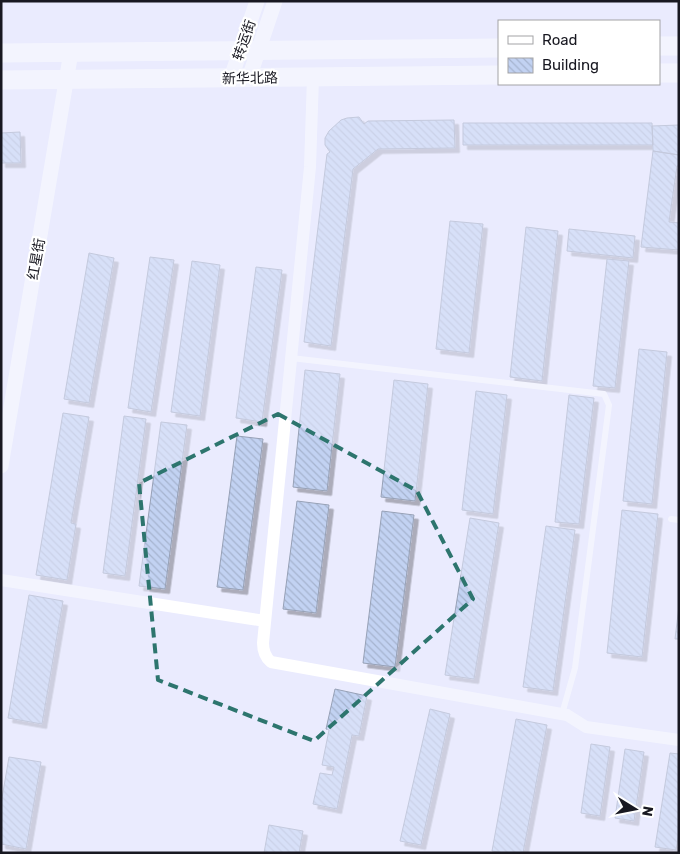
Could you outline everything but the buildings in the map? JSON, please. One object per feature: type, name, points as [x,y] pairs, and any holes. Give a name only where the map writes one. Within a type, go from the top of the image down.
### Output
[{"type":"main road","points":[[660,46],[679,46]]},
{"type":"main road","name":"新华北路","points":[[1,53],[498,48]]},
{"type":"main road","points":[[660,73],[679,73]]},
{"type":"main road","name":"新华北路","points":[[1,80],[498,75]]},
{"type":"street","name":"转运街","points":[[250,50],[257,1]]},
{"type":"street","name":"转运街","points":[[240,78],[250,50],[275,1]]},
{"type":"street","name":"红星街","points":[[1,466],[71,52]]},
{"type":"street","points":[[313,77],[310,167],[265,621],[264,651],[271,662],[567,715],[586,727],[679,740]]},
{"type":"street","points":[[1,580],[265,621]]},
{"type":"lane","points":[[291,358],[604,394],[609,406],[575,668],[562,714]]},
{"type":"lane","points":[[671,519],[679,520]]},
{"type":"highlighted area","points":[[278,414],[417,491],[473,599],[314,741],[158,680],[139,483]]}]
